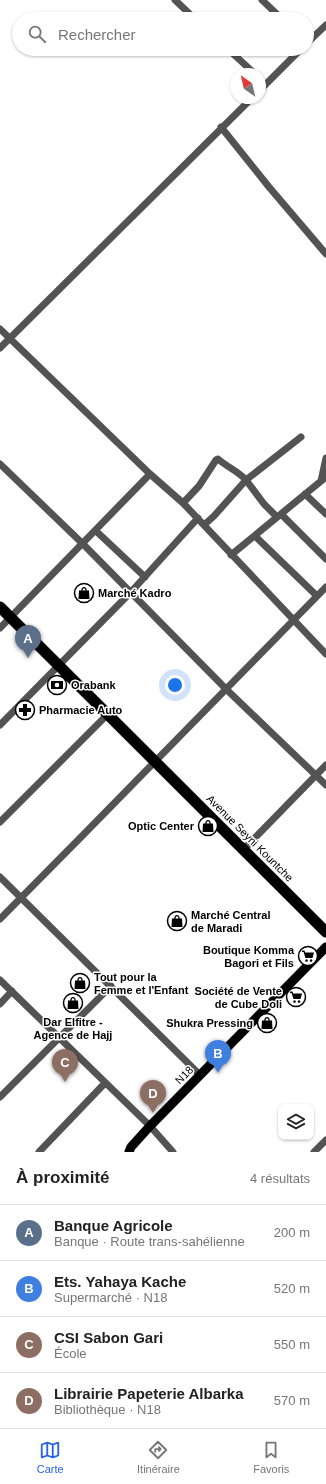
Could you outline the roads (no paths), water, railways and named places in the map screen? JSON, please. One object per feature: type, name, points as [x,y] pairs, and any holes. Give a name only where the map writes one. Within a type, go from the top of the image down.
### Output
[{"type":"highway","points":[[0,600],[13,616]]},
{"type":"highway","points":[[0,607],[13,616]]},
{"type":"highway","name":"Avenue Seyni Kountche","points":[[13,616],[156,758],[326,932]]},
{"type":"highway","name":"Avenue Seyni Kountche","points":[[245,848],[326,923]]},
{"type":"main road","name":"N18","points":[[128,1150],[326,947]]},
{"type":"street","points":[[262,0],[275,12]]},
{"type":"street","points":[[177,1],[189,12]]},
{"type":"street","points":[[314,36],[326,25]]},
{"type":"street","points":[[236,56],[249,68]]},
{"type":"street","points":[[266,84],[294,56]]},
{"type":"street","points":[[0,348],[246,104]]},
{"type":"street","points":[[221,127],[269,187],[326,254]]},
{"type":"street","points":[[0,329],[150,474],[183,503],[326,654]]},
{"type":"street","points":[[204,525],[219,511],[246,480],[301,437]]},
{"type":"street","points":[[231,555],[323,479],[326,458]]},
{"type":"street","points":[[183,503],[199,486],[218,459],[225,466],[239,473],[264,504],[279,515],[326,559]]},
{"type":"street","points":[[0,464],[83,544],[226,689],[326,785]]},
{"type":"street","points":[[0,628],[150,474]]},
{"type":"street","points":[[305,494],[326,514]]},
{"type":"street","points":[[0,725],[131,592],[198,518]]},
{"type":"street","points":[[96,531],[145,577]]},
{"type":"street","points":[[255,536],[317,596]]},
{"type":"street","points":[[0,919],[156,758],[326,588]]},
{"type":"street","points":[[0,822],[109,713]]},
{"type":"street","points":[[245,848],[326,765]]},
{"type":"street","points":[[0,877],[200,1075]]},
{"type":"street","points":[[0,980],[150,1126],[173,1152]]},
{"type":"street","points":[[0,1097],[111,986]]},
{"type":"street","points":[[0,1004],[12,991]]},
{"type":"street","points":[[39,1152],[105,1083]]},
{"type":"street","points":[[314,1152],[326,1140]]},
{"type":"place","name":"Marché Kadro","points":[[84,593]]},
{"type":"place","name":"Banque Agricole","points":[[28,658]]},
{"type":"place","name":"Orabank","points":[[57,685]]},
{"type":"place","name":"Pharmacie Auto","points":[[25,710]]},
{"type":"place","name":"Optic Center","points":[[208,826]]},
{"type":"place","name":"Marché Central de Maradi","points":[[177,921]]},
{"type":"place","name":"Boutique Komma Bagori et Fils","points":[[308,956]]},
{"type":"place","name":"Tout pour la Femme et l'Enfant","points":[[80,983]]},
{"type":"place","name":"Société de Vente de Cube Doli","points":[[296,997]]},
{"type":"place","name":"Dar Elfitre - Agence de Hajj","points":[[73,1003]]},
{"type":"place","name":"Shukra Pressing","points":[[267,1023]]},
{"type":"place","name":"Ets. Yahaya Kache","points":[[218,1073]]},
{"type":"place","name":"CSI Sabon Gari","points":[[65,1082]]},
{"type":"place","name":"Librairie Papeterie Albarka","points":[[153,1113]]}]
